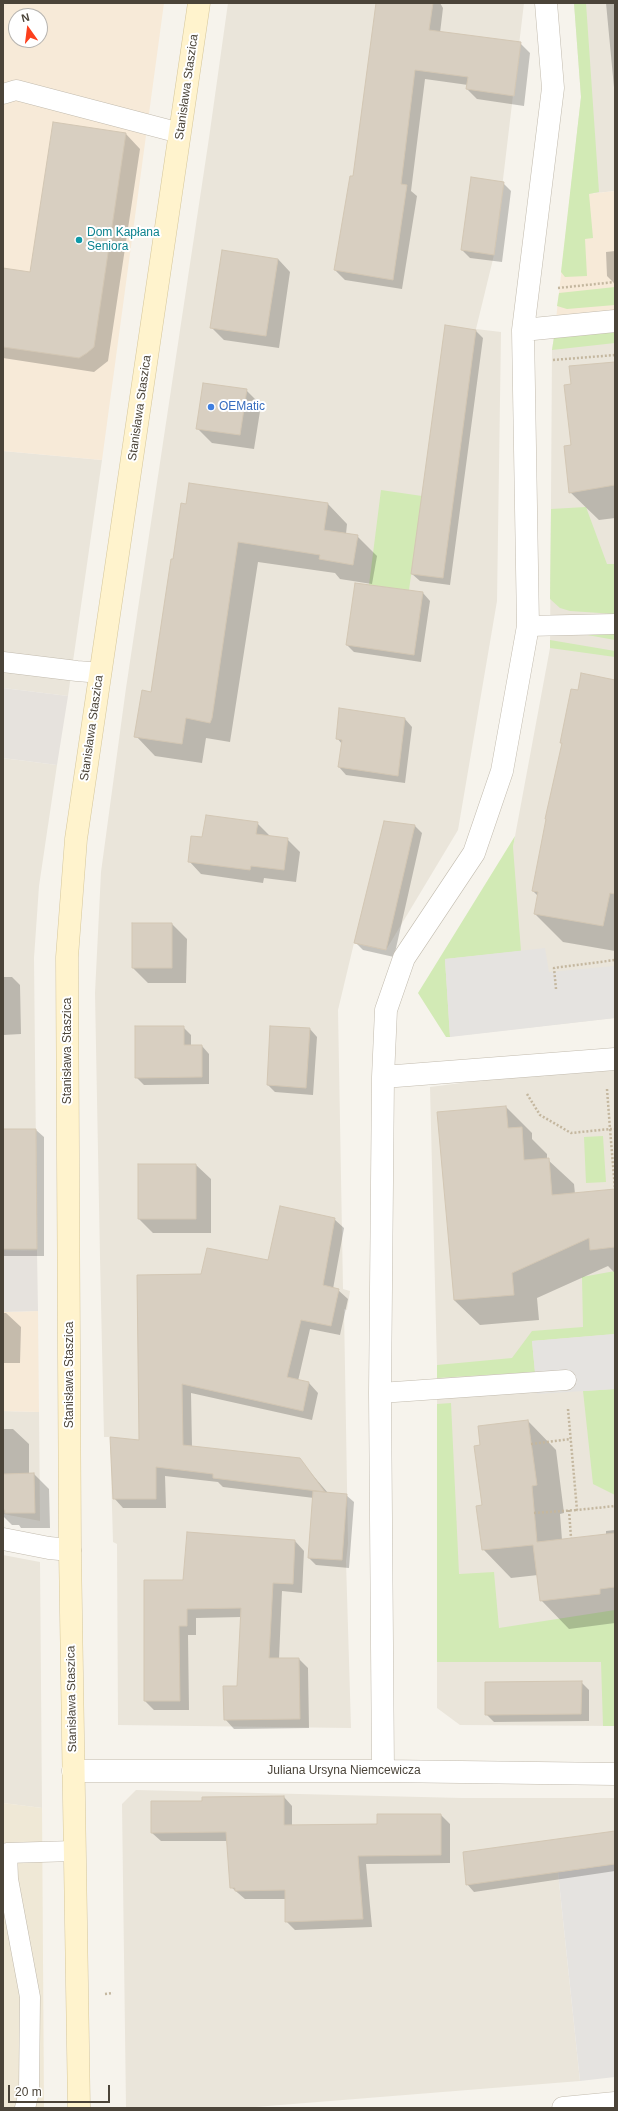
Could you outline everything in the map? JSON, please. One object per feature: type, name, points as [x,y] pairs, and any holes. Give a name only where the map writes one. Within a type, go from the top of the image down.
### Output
[{"type":"street","name":"Stanisława Staszica","points":[[79,2108],[70,1550],[67,957],[76,839],[199,3]]},
{"type":"street","points":[[383,1771],[380,1393],[383,1077],[386,1010],[404,958],[474,853],[502,771],[528,626],[523,330],[553,88],[546,3]]},
{"type":"street","points":[[523,330],[615,321]]},
{"type":"street","points":[[383,1077],[610,1060]]},
{"type":"street","points":[[3,1539],[50,1548],[70,1550]]},
{"type":"street","name":"Juliana Ursyna Niemcewicza","points":[[73,1771],[383,1771],[615,1774]]},
{"type":"street","points":[[563,2108],[615,2103]]},
{"type":"lane","points":[[3,94],[16,90],[180,133]]},
{"type":"lane","points":[[528,626],[615,624]]},
{"type":"lane","points":[[3,662],[77,672],[100,673]]},
{"type":"lane","points":[[380,1393],[566,1380]]},
{"type":"lane","points":[[25,2108],[29,2092],[30,1997],[8,1879],[7,1853],[74,1851]]},
{"type":"path","points":[[552,289],[615,282]]},
{"type":"path","points":[[546,361],[615,355]]},
{"type":"path","points":[[556,988],[554,968],[615,960]]},
{"type":"path","points":[[610,1060],[610,1129],[615,1189]]},
{"type":"path","points":[[524,1066],[526,1092],[540,1115],[571,1133],[615,1129]]},
{"type":"path","points":[[566,1380],[577,1510]]},
{"type":"path","points":[[531,1444],[571,1439]]},
{"type":"path","points":[[534,1513],[615,1506]]},
{"type":"path","points":[[569,1510],[571,1538]]},
{"type":"shaded area","points":[[3,3],[164,3],[102,460],[3,451]]},
{"type":"shaded area","points":[[228,3],[524,3],[494,255],[476,329],[501,332],[497,601],[458,830],[386,950],[354,943],[338,1010],[343,1289],[350,1291],[347,1310],[344,1309],[348,1544],[346,1561],[351,1728],[118,1725],[117,1544],[113,1542],[110,1437],[104,1437],[100,1258],[95,993],[101,872],[126,688]]},
{"type":"shaded area","points":[[574,3],[615,3],[615,191],[570,196],[581,97]]},
{"type":"shaded area","points":[[615,191],[615,311],[556,319],[570,196]]},
{"type":"shaded area","points":[[615,311],[615,1018],[446,1037],[445,959],[513,847],[550,648],[552,350],[554,337]]},
{"type":"shaded area","points":[[3,451],[102,460],[68,696],[3,688]]},
{"type":"shaded area","points":[[3,688],[68,696],[57,765],[3,758]]},
{"type":"shaded area","points":[[3,758],[57,765],[39,886],[34,958],[37,1251],[3,1250]]},
{"type":"shaded area","points":[[545,948],[549,972],[615,966],[615,1018],[450,1037],[445,959]]},
{"type":"shaded area","points":[[615,1063],[615,1726],[460,1725],[437,1708],[437,1365],[430,1087]]},
{"type":"shaded area","points":[[3,1250],[37,1251],[38,1311],[3,1312]]},
{"type":"shaded area","points":[[38,1311],[39,1412],[3,1411],[3,1312]]},
{"type":"shaded area","points":[[615,1334],[615,1389],[537,1394],[532,1341]]},
{"type":"shaded area","points":[[3,1411],[39,1412],[40,1521],[3,1514]]},
{"type":"shaded area","points":[[3,1555],[40,1562],[42,1808],[3,1803]]},
{"type":"shaded area","points":[[136,1790],[462,1798],[615,1798],[615,1864],[558,1872],[580,2081],[243,2108],[126,2108],[122,1804]]},
{"type":"shaded area","points":[[3,1803],[42,1808],[44,2108],[3,2108]]},
{"type":"shaded area","points":[[615,1864],[615,2077],[580,2081],[558,1872]]},
{"type":"green space","points":[[574,3],[586,3],[599,192],[589,194],[593,238],[585,239],[587,276],[565,277],[561,272],[581,97]]},
{"type":"green space","points":[[615,287],[615,305],[567,309],[557,306],[559,293]]},
{"type":"green space","points":[[615,330],[615,343],[552,350],[554,337]]},
{"type":"green space","points":[[381,490],[422,496],[409,590],[369,585]]},
{"type":"green space","points":[[586,507],[607,564],[615,564],[615,614],[570,611],[560,608],[550,599],[551,509]]},
{"type":"green space","points":[[615,630],[615,640],[565,631]]},
{"type":"green space","points":[[550,640],[615,651],[615,657],[550,648]]},
{"type":"green space","points":[[515,836],[513,847],[521,951],[445,959],[450,1037],[446,1037],[418,993]]},
{"type":"green space","points":[[603,1136],[606,1182],[586,1183],[584,1137]]},
{"type":"green space","points":[[615,1271],[615,1334],[532,1341],[535,1372],[437,1378],[437,1365],[512,1358],[532,1331],[583,1327],[582,1277]]},
{"type":"green space","points":[[615,1389],[615,1495],[593,1484],[583,1391]]},
{"type":"green space","points":[[451,1403],[459,1574],[494,1572],[499,1628],[615,1610],[615,1726],[603,1726],[601,1662],[437,1662],[437,1404]]},
{"type":"building","points":[[376,3],[433,3],[429,30],[521,42],[514,96],[466,89],[468,77],[415,70],[401,184],[407,185],[393,280],[334,270],[350,176],[353,176]]},
{"type":"building","name":"Dom Kapłana Seniora","points":[[53,122],[126,133],[94,347],[79,358],[3,347],[3,268],[30,272]]},
{"type":"building","points":[[471,177],[504,182],[494,255],[461,250]]},
{"type":"building","points":[[222,250],[278,259],[266,336],[210,328]]},
{"type":"building","points":[[445,325],[476,330],[443,578],[411,574]]},
{"type":"building","points":[[615,362],[615,485],[569,493],[564,446],[571,445],[564,385],[571,384],[569,366]]},
{"type":"building","points":[[203,383],[247,389],[240,435],[196,429]]},
{"type":"building","points":[[189,483],[328,503],[324,530],[358,535],[353,565],[319,559],[320,555],[238,542],[212,718],[210,723],[186,718],[182,744],[134,737],[142,690],[151,692],[181,503],[186,504]]},
{"type":"building","points":[[355,583],[423,592],[414,655],[346,645]]},
{"type":"building","points":[[581,673],[615,680],[615,894],[610,893],[603,926],[534,914],[538,892],[532,891],[545,819],[562,743],[560,743],[571,689],[578,690]]},
{"type":"building","points":[[339,708],[405,718],[398,776],[338,767],[342,740],[336,739]]},
{"type":"building","points":[[206,815],[258,822],[256,834],[288,838],[284,870],[251,866],[250,870],[188,862],[191,836],[202,837]]},
{"type":"building","points":[[384,821],[415,825],[386,950],[354,943]]},
{"type":"building","points":[[132,923],[172,923],[172,968],[132,968]]},
{"type":"building","points":[[135,1026],[184,1026],[184,1045],[202,1045],[202,1077],[135,1078]]},
{"type":"building","points":[[270,1026],[310,1028],[306,1088],[267,1085]]},
{"type":"building","points":[[506,1106],[508,1128],[522,1127],[524,1160],[549,1158],[552,1195],[615,1189],[615,1247],[590,1250],[589,1238],[512,1273],[514,1295],[454,1300],[437,1112]]},
{"type":"building","points":[[3,1129],[36,1129],[37,1249],[3,1249]]},
{"type":"building","points":[[138,1164],[196,1164],[196,1219],[138,1219]]},
{"type":"building","points":[[280,1206],[335,1218],[323,1285],[339,1289],[331,1326],[301,1320],[287,1377],[309,1382],[303,1411],[182,1384],[183,1445],[300,1458],[325,1492],[213,1478],[213,1474],[156,1467],[156,1499],[113,1499],[110,1437],[139,1440],[137,1275],[201,1274],[207,1248],[268,1260]]},
{"type":"building","points":[[528,1420],[537,1485],[532,1486],[537,1542],[615,1533],[615,1587],[600,1589],[600,1594],[540,1601],[533,1545],[482,1550],[476,1506],[482,1505],[474,1446],[480,1445],[478,1426]]},
{"type":"building","points":[[34,1473],[35,1513],[5,1513],[5,1510],[3,1510],[3,1474]]},
{"type":"building","points":[[313,1491],[347,1494],[342,1560],[308,1558]]},
{"type":"building","points":[[187,1532],[295,1540],[293,1584],[273,1583],[269,1658],[299,1658],[300,1719],[224,1720],[223,1686],[237,1686],[241,1608],[187,1609],[187,1626],[179,1626],[180,1701],[144,1701],[144,1580],[183,1580]]},
{"type":"building","points":[[582,1681],[581,1714],[485,1715],[485,1682]]},
{"type":"building","points":[[284,1796],[284,1825],[377,1824],[377,1814],[441,1814],[441,1855],[358,1856],[363,1919],[285,1922],[285,1890],[235,1891],[235,1888],[230,1888],[226,1832],[151,1833],[151,1801],[202,1801],[202,1797]]},
{"type":"building","points":[[615,1831],[615,1864],[466,1885],[463,1852]]},
{"type":"place","name":"Dom Kapłana Seniora","points":[[79,240]]},
{"type":"place","name":"OEMatic","points":[[211,407]]}]
